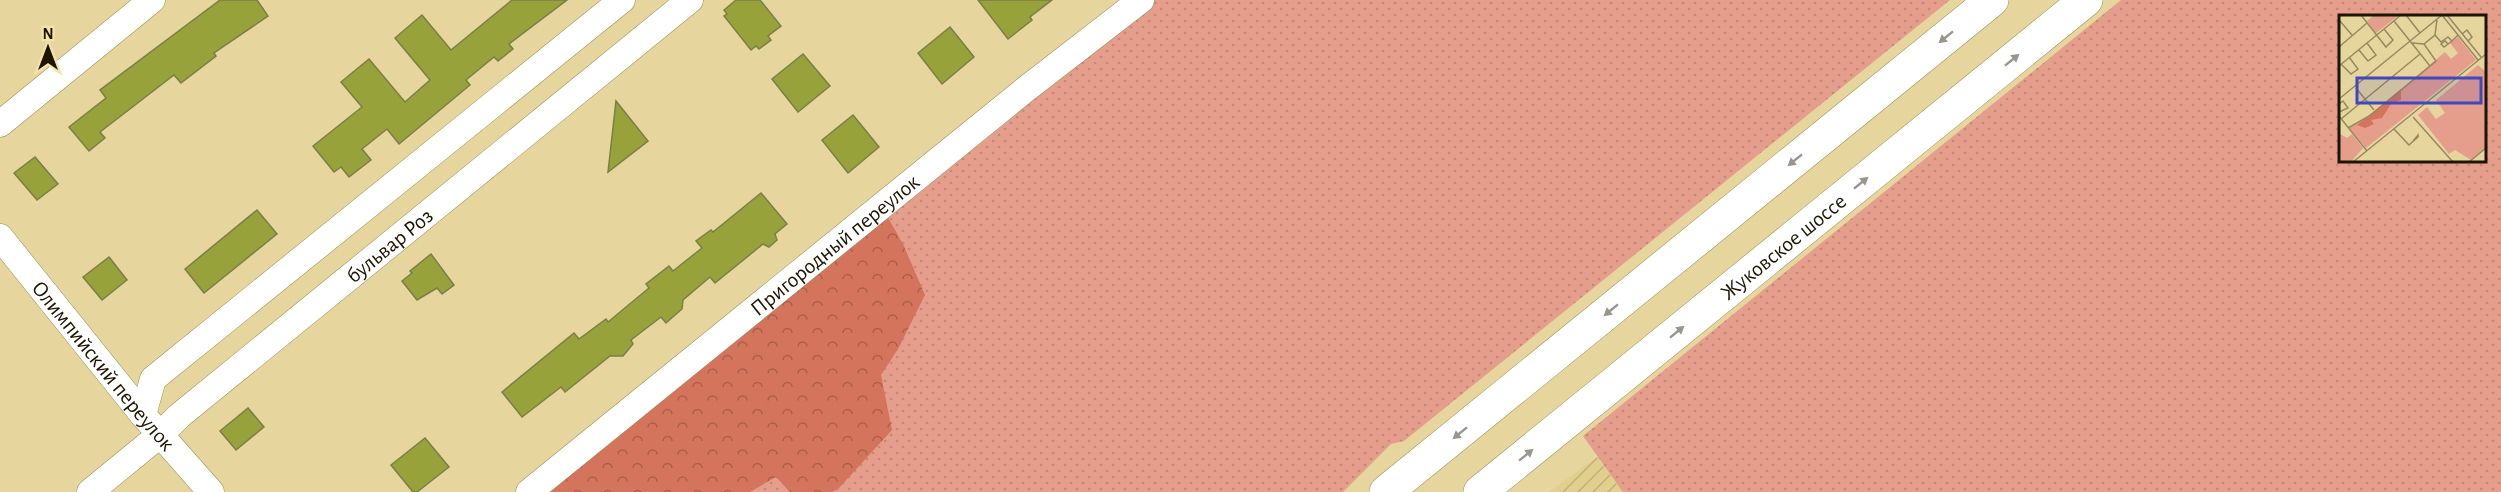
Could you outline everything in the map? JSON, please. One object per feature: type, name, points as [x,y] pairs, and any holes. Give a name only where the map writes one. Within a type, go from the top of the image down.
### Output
[{"type":"main road","points":[[1386,492],[1992,0]]},
{"type":"main road","name":"Жуковское шоссе","points":[[1480,492],[2086,0]]},
{"type":"street","points":[[0,124],[152,0]]},
{"type":"street","points":[[143,415],[153,379],[622,0]]},
{"type":"street","name":"бульвар Роз","points":[[90,492],[162,433],[179,416],[690,0]]},
{"type":"street","name":"Пригородный переулок","points":[[529,492],[1026,89],[1141,0]]},
{"type":"street","name":"Олимпийский переулок","points":[[0,237],[143,415],[162,433],[211,492]]},
{"type":"shaded area","points":[[1152,0],[1950,0],[1404,441],[1391,444],[1343,492],[539,492]]},
{"type":"shaded area","points":[[2121,0],[2501,0],[2501,492],[1623,492],[1583,436]]},
{"type":"shaded area","points":[[1597,457],[1623,492],[1549,492]]},
{"type":"green space","points":[[887,216],[903,244],[925,295],[898,349],[881,375],[892,430],[839,488],[832,492],[790,492],[776,477],[750,492],[543,492]]},
{"type":"building","points":[[220,0],[257,0],[268,16],[214,53],[216,56],[181,83],[174,75],[100,132],[105,138],[89,151],[69,127],[106,98],[100,90]]},
{"type":"building","points":[[512,0],[567,0],[509,44],[513,49],[498,61],[494,57],[466,80],[470,85],[399,144],[387,129],[362,149],[371,160],[349,177],[341,167],[334,172],[313,146],[362,107],[341,82],[369,59],[405,102],[430,80],[395,38],[422,15],[451,50]]},
{"type":"building","points":[[736,0],[760,0],[781,26],[768,36],[771,40],[759,49],[756,46],[751,50],[724,16],[727,14],[724,10]]},
{"type":"building","points":[[978,0],[1052,0],[1030,17],[1032,20],[1008,39]]},
{"type":"building","points":[[950,27],[974,57],[942,84],[918,53]]},
{"type":"building","points":[[803,54],[830,86],[798,112],[772,79]]},
{"type":"building","points":[[616,101],[648,141],[608,172]]},
{"type":"building","points":[[853,115],[879,147],[848,173],[822,140]]},
{"type":"building","points":[[35,157],[58,184],[37,200],[14,173]]},
{"type":"building","points":[[761,193],[787,224],[775,234],[777,240],[769,247],[763,244],[715,283],[710,277],[683,300],[682,309],[666,323],[661,317],[631,340],[633,344],[623,356],[610,356],[565,392],[561,387],[522,417],[502,392],[574,333],[579,339],[606,319],[608,322],[649,288],[646,284],[669,266],[673,271],[702,248],[696,241],[711,230],[713,232]]},
{"type":"building","points":[[257,210],[277,234],[204,293],[185,269]]},
{"type":"building","points":[[431,254],[454,285],[442,294],[437,288],[417,300],[402,281],[412,273],[410,271]]},
{"type":"building","points":[[109,257],[127,280],[102,300],[83,277]]},
{"type":"building","points":[[248,408],[264,427],[236,450],[220,431]]},
{"type":"building","points":[[425,438],[449,467],[417,492],[413,492],[391,465]]}]
